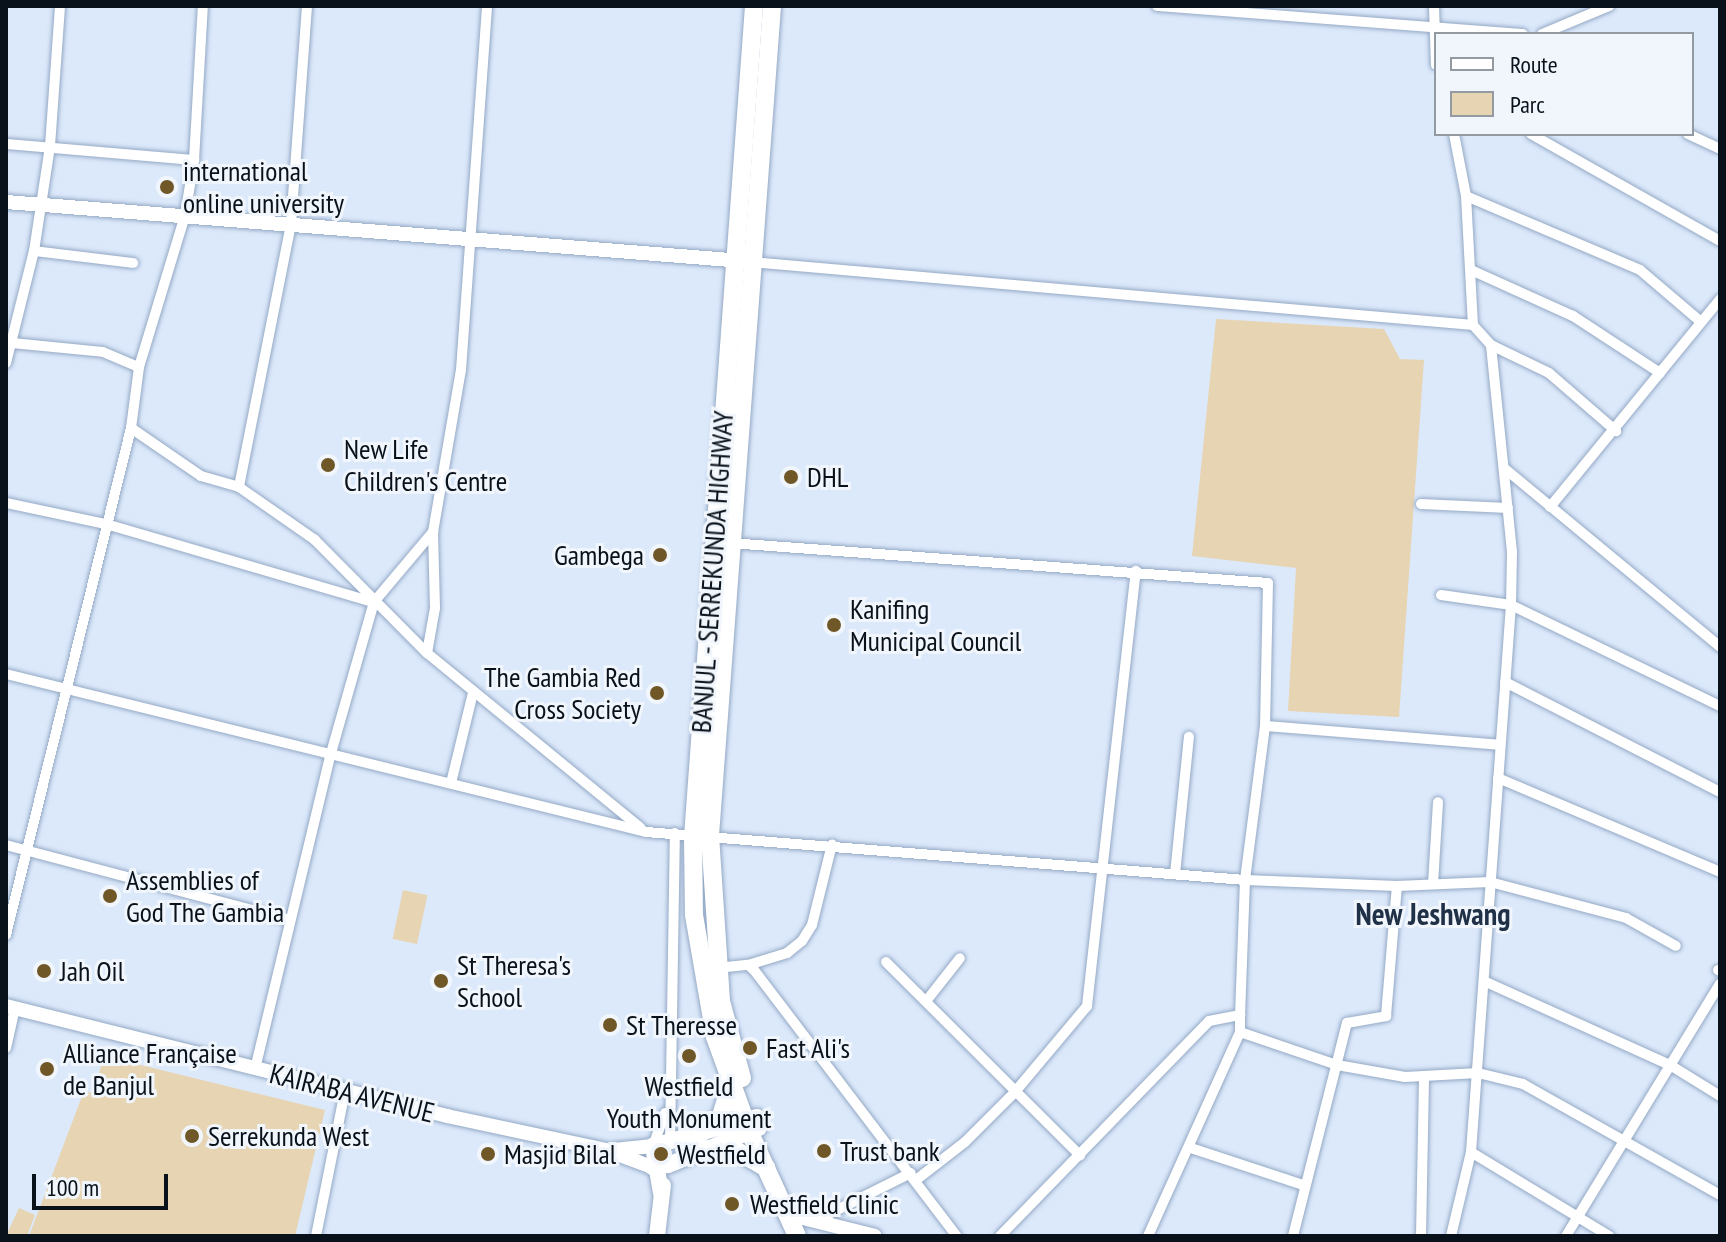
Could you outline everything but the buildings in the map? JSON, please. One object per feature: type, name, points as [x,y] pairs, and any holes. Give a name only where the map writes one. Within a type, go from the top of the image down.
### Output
[{"type":"highway","name":"BANJUL - SERREKUNDA HIGHWAY","points":[[753,1124],[731,1043],[693,835],[730,543],[754,6]]},
{"type":"highway","name":"BANJUL - SERREKUNDA HIGHWAY","points":[[753,1124],[731,1084],[715,1037],[699,961],[693,835],[742,261],[772,6]]},
{"type":"highway","points":[[731,1084],[721,1116],[700,1142],[737,1151],[767,1169]]},
{"type":"highway","points":[[753,1124],[767,1169],[797,1236]]},
{"type":"highway","points":[[753,1124],[808,1224]]},
{"type":"main road","name":"KAIRABA AVENUE","points":[[660,1166],[700,1142],[753,1124]]},
{"type":"main road","name":"KAIRABA AVENUE","points":[[661,1145],[700,1142]]},
{"type":"main road","points":[[657,1236],[661,1145]]},
{"type":"street","points":[[6,363],[34,251],[50,146],[60,6]]},
{"type":"street","points":[[6,935],[131,428],[139,367],[185,216],[194,160],[203,6]]},
{"type":"street","points":[[239,487],[291,224],[307,6]]},
{"type":"street","points":[[427,653],[435,608],[433,532],[461,370],[487,6]]},
{"type":"street","points":[[1157,6],[1486,32]]},
{"type":"street","points":[[1434,6],[1436,29]]},
{"type":"street","points":[[1547,32],[1609,6]]},
{"type":"street","points":[[1454,136],[1466,196],[1473,325],[1491,345],[1549,373],[1616,431]]},
{"type":"street","points":[[1535,136],[1720,241]]},
{"type":"street","points":[[1692,136],[1720,149]]},
{"type":"street","points":[[6,144],[194,160]]},
{"type":"street","points":[[1466,196],[1640,270],[1701,322]]},
{"type":"street","points":[[6,202],[742,261],[1473,325]]},
{"type":"street","points":[[34,251],[133,263]]},
{"type":"street","points":[[1471,270],[1573,316],[1660,373]]},
{"type":"street","points":[[1550,507],[1616,431],[1720,299]]},
{"type":"street","points":[[12,343],[103,352],[139,367]]},
{"type":"street","points":[[1451,1236],[1471,1152],[1486,982],[1490,882],[1511,605],[1508,508],[1491,345]]},
{"type":"street","points":[[131,428],[201,476],[239,487],[315,540],[427,653],[646,832]]},
{"type":"street","points":[[1504,468],[1720,647]]},
{"type":"street","points":[[6,503],[106,524],[374,602]]},
{"type":"street","points":[[1421,504],[1508,508]]},
{"type":"street","points":[[255,1069],[331,753],[374,602],[433,532]]},
{"type":"street","points":[[730,543],[1268,583],[1265,726],[1245,880],[1240,1032],[1191,1148],[1148,1236]]},
{"type":"street","points":[[808,1224],[913,1176],[965,1142],[1014,1093],[1087,1006],[1136,571]]},
{"type":"street","points":[[1441,595],[1511,605],[1720,706]]},
{"type":"street","points":[[6,674],[646,832],[832,844],[1245,880],[1397,886],[1490,882],[1626,918],[1676,946]]},
{"type":"street","points":[[1505,682],[1720,792]]},
{"type":"street","points":[[451,783],[473,693]]},
{"type":"street","points":[[1265,726],[1500,745]]},
{"type":"street","points":[[1175,874],[1189,737]]},
{"type":"street","points":[[1498,778],[1720,872]]},
{"type":"street","points":[[1433,884],[1438,802]]},
{"type":"street","points":[[661,1145],[693,835]]},
{"type":"street","points":[[717,968],[748,965],[787,953],[802,941],[812,925],[832,844]]},
{"type":"street","points":[[6,845],[290,920]]},
{"type":"street","points":[[1293,1236],[1303,1185],[1350,1019],[1386,1016],[1397,886]]},
{"type":"street","points":[[927,1000],[960,958]]},
{"type":"street","points":[[886,962],[927,1000],[1014,1093],[1080,1155]]},
{"type":"street","points":[[748,965],[957,1236]]},
{"type":"street","points":[[1486,982],[1670,1065],[1720,1096]]},
{"type":"street","points":[[1566,1236],[1720,984]]},
{"type":"street","points":[[6,1048],[11,1007]]},
{"type":"street","name":"KAIRABA AVENUE","points":[[11,1007],[345,1091],[606,1150],[660,1166]]},
{"type":"street","points":[[1000,1236],[1209,1021],[1240,1015]]},
{"type":"street","points":[[1240,1032],[1337,1065],[1424,1078],[1478,1073],[1523,1084],[1720,1195]]},
{"type":"street","points":[[1421,1236],[1424,1078]]},
{"type":"street","points":[[316,1236],[345,1091]]},
{"type":"street","points":[[661,1145],[667,1108]]},
{"type":"street","name":"KAIRABA AVENUE","points":[[606,1150],[661,1145]]},
{"type":"street","points":[[1191,1148],[1303,1185]]},
{"type":"street","points":[[1471,1152],[1609,1236]]},
{"type":"street","points":[[808,1224],[875,1236]]},
{"type":"green space","points":[[1216,319],[1384,329],[1400,359],[1424,360],[1399,717],[1288,711],[1296,568],[1192,556]]},
{"type":"green space","points":[[403,890],[427,895],[417,944],[393,939]]},
{"type":"green space","name":"Serrekunda West","points":[[104,1056],[325,1110],[295,1236],[29,1236],[84,1091],[93,1093]]},
{"type":"green space","points":[[19,1208],[35,1215],[27,1236],[6,1236]]},
{"type":"place","name":"international online university","points":[[167,187]]},
{"type":"place","name":"New Life Children's Centre","points":[[328,465]]},
{"type":"place","name":"DHL","points":[[791,477]]},
{"type":"place","name":"Gambega","points":[[660,555]]},
{"type":"place","name":"Kanifing Municipal Council","points":[[834,625]]},
{"type":"place","name":"The Gambia Red Cross Society","points":[[657,693]]},
{"type":"place","name":"Assemblies of God The Gambia","points":[[110,896]]},
{"type":"place","name":"Jah Oil","points":[[44,971]]},
{"type":"place","name":"St Theresa's School","points":[[441,981]]},
{"type":"place","name":"St Theresse","points":[[610,1025]]},
{"type":"place","name":"Fast Ali's","points":[[750,1048]]},
{"type":"place","name":"Westfield Youth Monument","points":[[689,1056]]},
{"type":"place","name":"Alliance Française de Banjul","points":[[47,1069]]},
{"type":"place","name":"Serrekunda West","points":[[192,1136]]},
{"type":"place","name":"Trust bank","points":[[824,1151]]},
{"type":"place","name":"Masjid Bilal","points":[[488,1154]]},
{"type":"place","name":"Westfield","points":[[661,1154]]},
{"type":"place","name":"Westfield Clinic","points":[[732,1204]]},
{"type":"district","name":"New Jeshwang","points":[[1433,914]]}]
